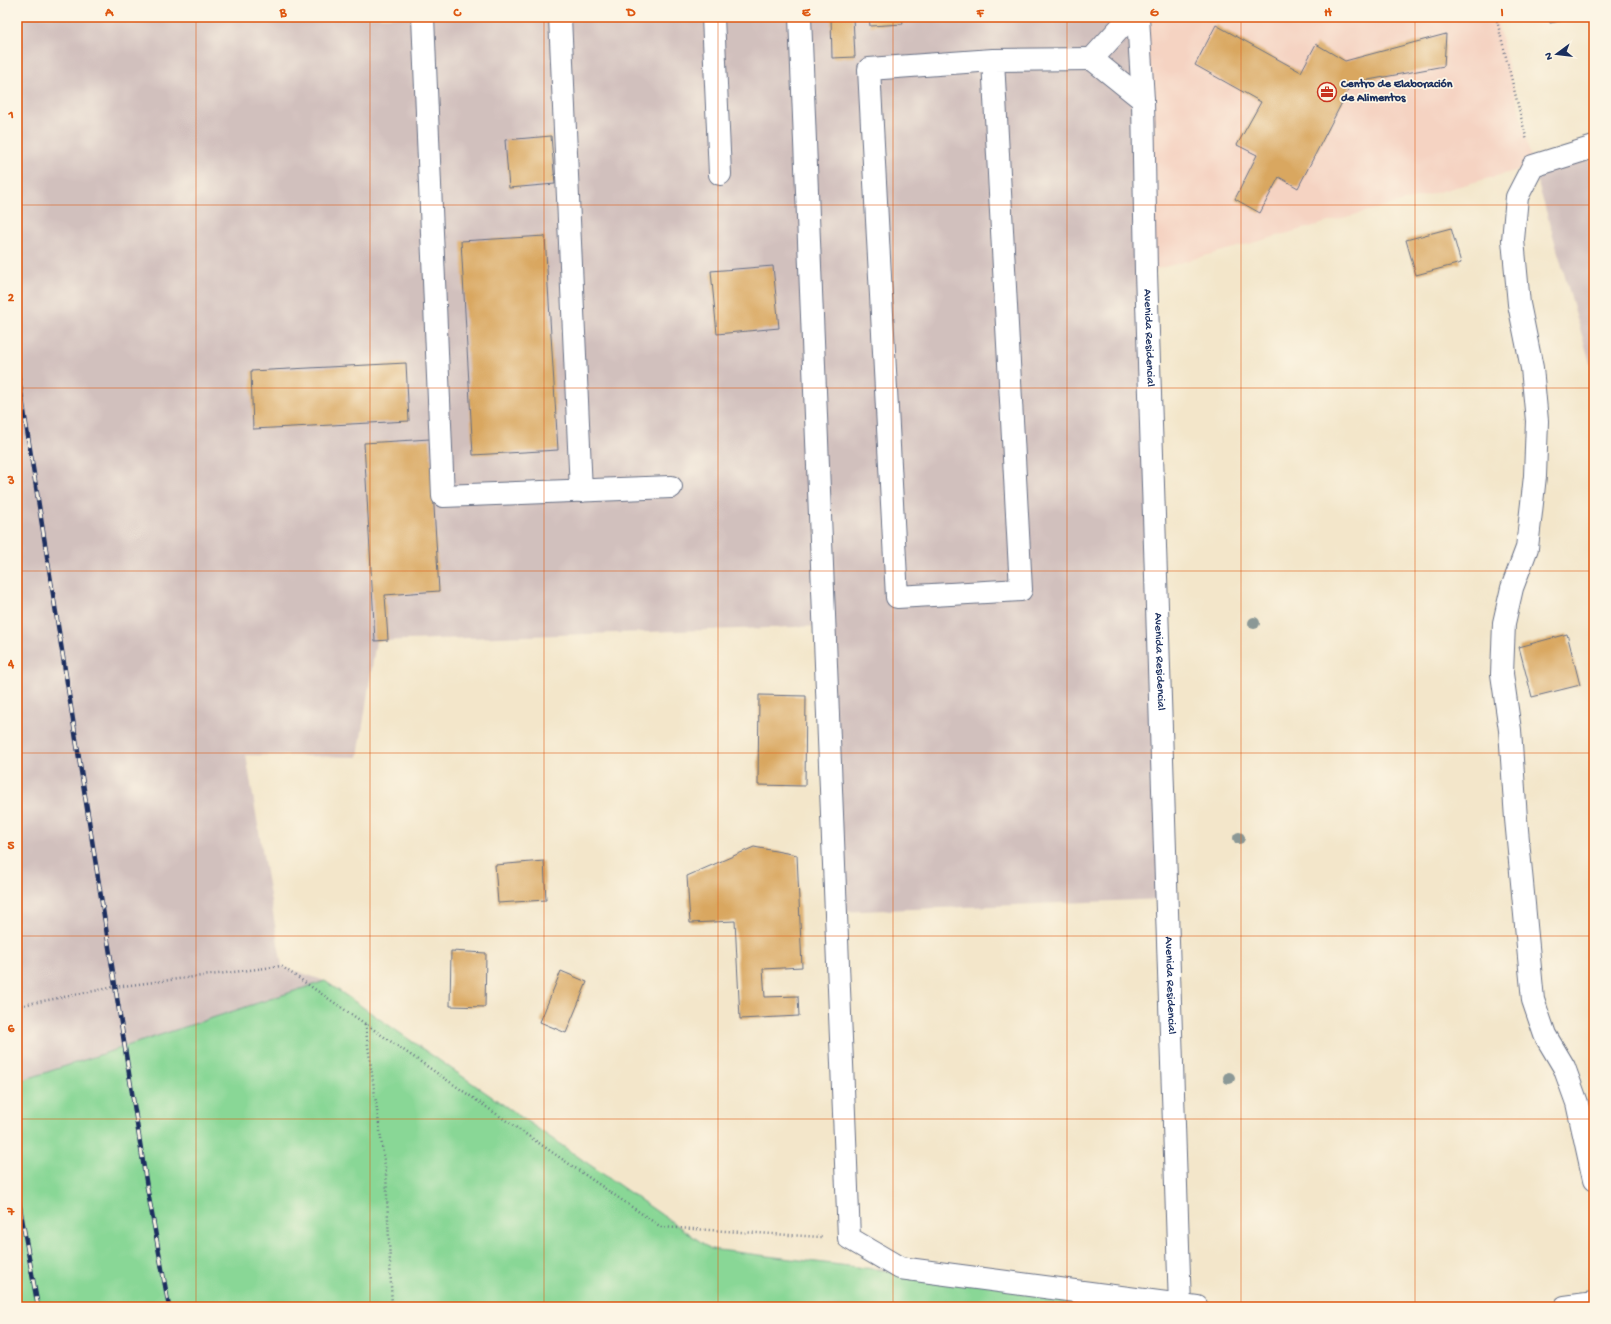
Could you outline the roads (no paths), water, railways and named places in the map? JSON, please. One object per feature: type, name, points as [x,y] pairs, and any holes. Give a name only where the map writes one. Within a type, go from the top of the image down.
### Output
[{"type":"street","points":[[423,17],[443,496],[671,487]]},
{"type":"street","points":[[560,17],[581,491]]},
{"type":"street","points":[[714,17],[720,174]]},
{"type":"street","points":[[800,17],[849,1238],[900,1268],[1185,1306]]},
{"type":"street","points":[[1092,58],[1130,17]]},
{"type":"street","name":"Avenida Residencial","points":[[1138,17],[1143,100],[1146,280],[1185,1306]]},
{"type":"street","points":[[992,60],[1021,590],[897,597],[868,69],[992,60],[1092,58],[1143,100]]},
{"type":"street","points":[[1594,147],[1533,166],[1518,197],[1514,240],[1519,304],[1532,368],[1538,421],[1535,476],[1527,548],[1512,588],[1504,623],[1502,674],[1510,730],[1516,819],[1533,1000],[1545,1035],[1564,1067],[1577,1103],[1594,1180]]},
{"type":"street","points":[[1565,1307],[1594,1303]]},
{"type":"railway","points":[[17,367],[147,1187],[169,1307]]},
{"type":"railway","points":[[17,1191],[38,1307]]},
{"type":"place","name":"Centro de Elaboración de Alimentos","points":[[1327,92]]}]
